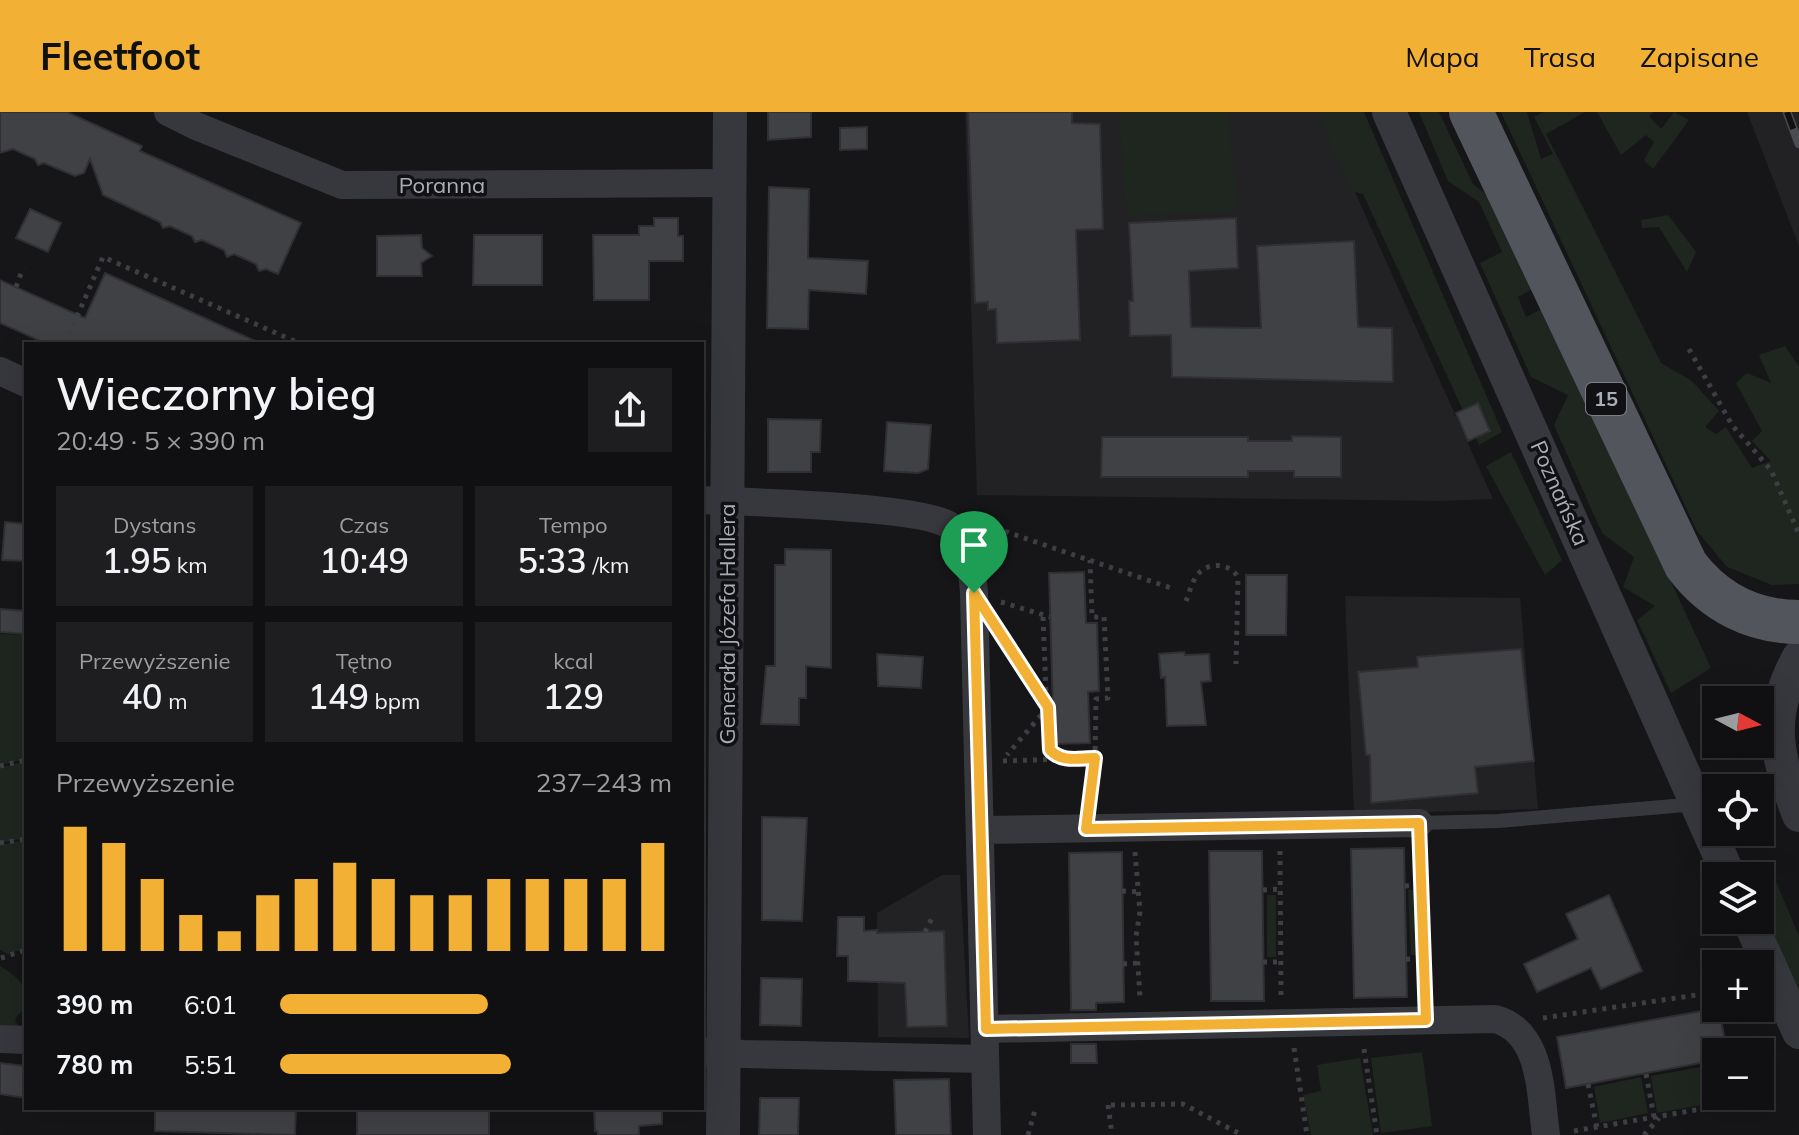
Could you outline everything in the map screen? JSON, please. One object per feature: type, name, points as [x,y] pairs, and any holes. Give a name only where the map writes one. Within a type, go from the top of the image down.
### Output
[{"type":"main road","name":"15","points":[[1471,112],[1686,565],[1707,589],[1729,604],[1763,618],[1799,622]]},
{"type":"street","name":"Poranna","points":[[168,112],[342,185],[730,183]]},
{"type":"street","name":"Generała Józefa Hallera","points":[[723,1135],[712,1051],[727,772],[714,501],[730,183],[730,112]]},
{"type":"street","name":"Poznańska","points":[[1389,112],[1723,862]]},
{"type":"street","points":[[0,371],[24,382]]},
{"type":"street","points":[[714,501],[932,517],[948,524],[963,540],[970,560],[974,593],[989,762],[980,830],[987,1135]]},
{"type":"street","points":[[1799,657],[1783,691],[1776,735],[1782,768],[1799,815]]},
{"type":"street","points":[[980,830],[1419,823]]},
{"type":"street","points":[[1755,934],[1799,1032]]},
{"type":"street","points":[[986,1029],[1495,1019],[1511,1023],[1523,1035],[1534,1056],[1553,1134]]},
{"type":"street","points":[[0,1039],[24,1040]]},
{"type":"street","points":[[712,1051],[985,1059]]},
{"type":"lane","points":[[1419,823],[1498,821],[1697,804]]},
{"type":"path","points":[[66,342],[103,257],[296,342]]},
{"type":"path","points":[[16,287],[23,268]]},
{"type":"path","points":[[1689,349],[1732,425],[1771,470],[1799,534]]},
{"type":"path","points":[[981,523],[1174,589]]},
{"type":"path","points":[[1086,829],[1095,758],[1092,700],[1108,698],[1104,617],[1089,617],[1090,560]]},
{"type":"path","points":[[1186,601],[1197,575],[1209,567],[1224,565],[1233,570],[1238,577],[1236,664]]},
{"type":"path","points":[[974,593],[1047,617],[1050,750],[1067,759]]},
{"type":"path","points":[[974,593],[1050,707]]},
{"type":"path","points":[[989,762],[1050,707]]},
{"type":"path","points":[[989,762],[1095,758]]},
{"type":"path","points":[[0,766],[24,760]]},
{"type":"path","points":[[1419,823],[1426,1020]]},
{"type":"path","points":[[1280,826],[1285,1023],[1307,1135]]},
{"type":"path","points":[[1132,828],[1140,912],[1136,936],[1141,1025]]},
{"type":"path","points":[[0,843],[24,839]]},
{"type":"path","points":[[1405,886],[1423,885]]},
{"type":"path","points":[[1263,890],[1280,889]]},
{"type":"path","points":[[1122,891],[1139,892]]},
{"type":"path","points":[[925,932],[933,916]]},
{"type":"path","points":[[1,958],[24,951]]},
{"type":"path","points":[[1406,959],[1424,959]]},
{"type":"path","points":[[1263,962],[1282,962]]},
{"type":"path","points":[[1123,964],[1139,963]]},
{"type":"path","points":[[1511,1023],[1702,994]]},
{"type":"path","points":[[1360,1022],[1377,1135]]},
{"type":"path","points":[[1646,1074],[1657,1117]]},
{"type":"path","points":[[1588,1084],[1597,1128]]},
{"type":"path","points":[[1112,1135],[1109,1105],[1183,1104],[1242,1135]]},
{"type":"path","points":[[1553,1134],[1702,1109]]},
{"type":"path","points":[[1028,1135],[1035,1110]]},
{"type":"path","points":[[1644,1135],[1657,1117]]},
{"type":"shaded area","points":[[965,112],[1319,112],[1493,499],[1440,501],[977,495]]},
{"type":"shaded area","points":[[1119,112],[1228,112],[1238,211],[1127,216]]},
{"type":"shaded area","points":[[1317,112],[1364,112],[1502,432],[1479,445],[1363,194],[1352,191]]},
{"type":"shaded area","points":[[1419,112],[1439,112],[1473,184],[1491,198],[1537,287],[1518,297],[1526,317],[1544,308],[1711,668],[1671,693],[1637,620],[1655,606],[1623,587],[1634,557],[1602,533],[1554,425],[1568,395],[1531,377],[1480,263],[1502,252],[1479,202],[1448,181]]},
{"type":"shaded area","points":[[1501,112],[1527,112],[1541,159],[1553,154],[1534,117],[1544,112],[1585,112],[1546,134],[1661,363],[1692,381],[1719,411],[1705,427],[1716,434],[1726,427],[1752,468],[1771,461],[1752,441],[1762,431],[1736,383],[1747,373],[1771,383],[1759,355],[1785,346],[1799,367],[1799,584],[1772,585],[1727,567],[1697,531]]},
{"type":"shaded area","points":[[1597,112],[1654,112],[1649,116],[1661,129],[1674,112],[1689,120],[1653,169],[1644,160],[1654,142],[1646,135],[1621,155]]},
{"type":"shaded area","points":[[1747,112],[1799,112],[1799,246]]},
{"type":"shaded area","points":[[1668,215],[1696,252],[1687,272],[1659,227],[1642,228],[1641,220]]},
{"type":"shaded area","points":[[1511,452],[1562,560],[1545,575],[1486,466]]},
{"type":"shaded area","points":[[1345,596],[1520,598],[1538,809],[1354,814]]},
{"type":"shaded area","points":[[0,634],[24,635],[24,759],[0,765]]},
{"type":"shaded area","points":[[24,762],[24,838],[0,843],[0,768]]},
{"type":"shaded area","points":[[24,840],[24,949],[8,954],[0,950],[0,845]]},
{"type":"shaded area","points":[[942,875],[960,875],[969,1038],[878,1037],[877,913]]},
{"type":"shaded area","points":[[1774,877],[1799,936],[1799,993],[1772,934]]},
{"type":"shaded area","points":[[1408,890],[1417,890],[1420,955],[1411,955]]},
{"type":"shaded area","points":[[1267,895],[1276,895],[1276,957],[1267,957]]},
{"type":"shaded area","points":[[0,966],[20,982],[24,990],[24,1009],[15,1022],[19,1026],[0,1031]]},
{"type":"shaded area","points":[[1422,1052],[1432,1126],[1381,1133],[1371,1058]]},
{"type":"shaded area","points":[[1360,1058],[1373,1135],[1311,1135],[1303,1095],[1321,1091],[1317,1065]]},
{"type":"shaded area","points":[[1701,1067],[1702,1105],[1657,1113],[1651,1076]]},
{"type":"shaded area","points":[[1641,1077],[1648,1113],[1600,1123],[1594,1087]]},
{"type":"building","points":[[0,112],[67,112],[142,146],[140,151],[301,223],[278,274],[266,269],[259,271],[256,264],[234,254],[227,257],[224,250],[202,240],[195,242],[192,236],[170,226],[163,228],[160,222],[103,195],[90,159],[84,173],[75,176],[44,163],[38,165],[35,159],[13,149],[0,153]]},
{"type":"building","points":[[768,112],[811,112],[811,137],[768,140]]},
{"type":"building","points":[[968,112],[1072,112],[1072,123],[1100,124],[1103,229],[1076,230],[1080,340],[997,343],[996,309],[988,310],[988,302],[975,303]]},
{"type":"building","points":[[867,127],[867,149],[840,150],[840,128]]},
{"type":"building","points":[[769,187],[809,189],[808,258],[868,261],[866,294],[809,290],[808,329],[767,328]]},
{"type":"building","points":[[30,209],[61,223],[48,252],[16,238]]},
{"type":"building","points":[[654,218],[678,218],[678,236],[683,236],[683,261],[649,261],[649,300],[594,300],[593,235],[639,235],[639,226],[654,226]]},
{"type":"building","points":[[1236,218],[1238,268],[1189,271],[1191,327],[1261,328],[1257,246],[1354,241],[1358,327],[1392,328],[1393,382],[1172,377],[1171,335],[1130,336],[1129,301],[1133,301],[1129,223]]},
{"type":"building","points":[[421,235],[422,248],[432,256],[421,263],[422,276],[377,276],[377,236]]},
{"type":"building","points":[[474,235],[542,235],[542,285],[473,285]]},
{"type":"building","points":[[105,273],[258,342],[43,342],[0,323],[0,280],[85,318]]},
{"type":"building","points":[[1478,403],[1490,431],[1468,441],[1456,413]]},
{"type":"building","points":[[768,419],[821,420],[820,452],[811,452],[811,472],[768,472]]},
{"type":"building","points":[[887,422],[931,425],[928,469],[918,473],[884,471]]},
{"type":"building","points":[[1292,436],[1341,437],[1341,477],[1294,477],[1294,471],[1248,471],[1248,477],[1101,477],[1102,437],[1248,437],[1248,441],[1292,441]]},
{"type":"building","points":[[5,522],[24,524],[24,561],[2,560]]},
{"type":"building","points":[[785,549],[831,550],[831,668],[806,666],[806,698],[799,698],[799,725],[761,724],[766,666],[775,666],[775,565],[785,565]]},
{"type":"building","points":[[1084,572],[1086,623],[1097,623],[1099,691],[1088,692],[1090,743],[1054,744],[1049,573]]},
{"type":"building","points":[[1246,575],[1287,575],[1286,635],[1246,635]]},
{"type":"building","points":[[0,609],[24,611],[24,634],[0,632]]},
{"type":"building","points":[[1521,649],[1534,761],[1475,767],[1478,793],[1371,803],[1370,755],[1366,755],[1358,672],[1418,667],[1417,657]]},
{"type":"building","points":[[1184,652],[1185,655],[1209,654],[1211,681],[1201,682],[1206,725],[1167,726],[1165,677],[1161,678],[1159,654]]},
{"type":"building","points":[[877,654],[923,657],[921,688],[878,686]]},
{"type":"building","points":[[762,817],[807,818],[802,921],[762,920]]},
{"type":"building","points":[[1404,848],[1407,997],[1354,998],[1351,849]]},
{"type":"building","points":[[1209,851],[1262,851],[1264,1001],[1211,1001]]},
{"type":"building","points":[[1122,852],[1124,1002],[1096,1003],[1096,1010],[1071,1010],[1069,853]]},
{"type":"building","points":[[1609,895],[1642,971],[1601,989],[1591,968],[1537,992],[1524,964],[1578,939],[1566,914]]},
{"type":"building","points":[[838,917],[864,917],[864,931],[877,930],[877,933],[944,931],[947,1026],[907,1027],[905,983],[848,981],[848,956],[837,956]]},
{"type":"building","points":[[761,978],[802,979],[801,1026],[760,1025]]},
{"type":"building","points":[[1702,1011],[1702,1022],[1722,1022],[1724,1038],[1702,1038],[1702,1063],[1566,1088],[1557,1037]]},
{"type":"building","points":[[1071,1044],[1096,1044],[1097,1063],[1071,1063]]},
{"type":"building","points":[[0,1063],[24,1066],[24,1098],[0,1094]]},
{"type":"building","points":[[949,1079],[951,1135],[896,1135],[894,1080]]},
{"type":"building","points":[[760,1098],[799,1098],[798,1135],[759,1135]]},
{"type":"building","points":[[155,1110],[296,1110],[295,1135],[155,1131]]},
{"type":"building","points":[[357,1110],[489,1110],[489,1135],[357,1135]]},
{"type":"building","points":[[594,1110],[662,1110],[662,1124],[639,1126],[639,1135],[598,1135]]},
{"type":"railway","points":[[1787,112],[1799,144]]},
{"type":"route","points":[[974,593],[1048,707],[1050,750],[1067,759],[1095,758],[1086,829],[1419,823],[1426,1020],[986,1029],[974,593]]}]
